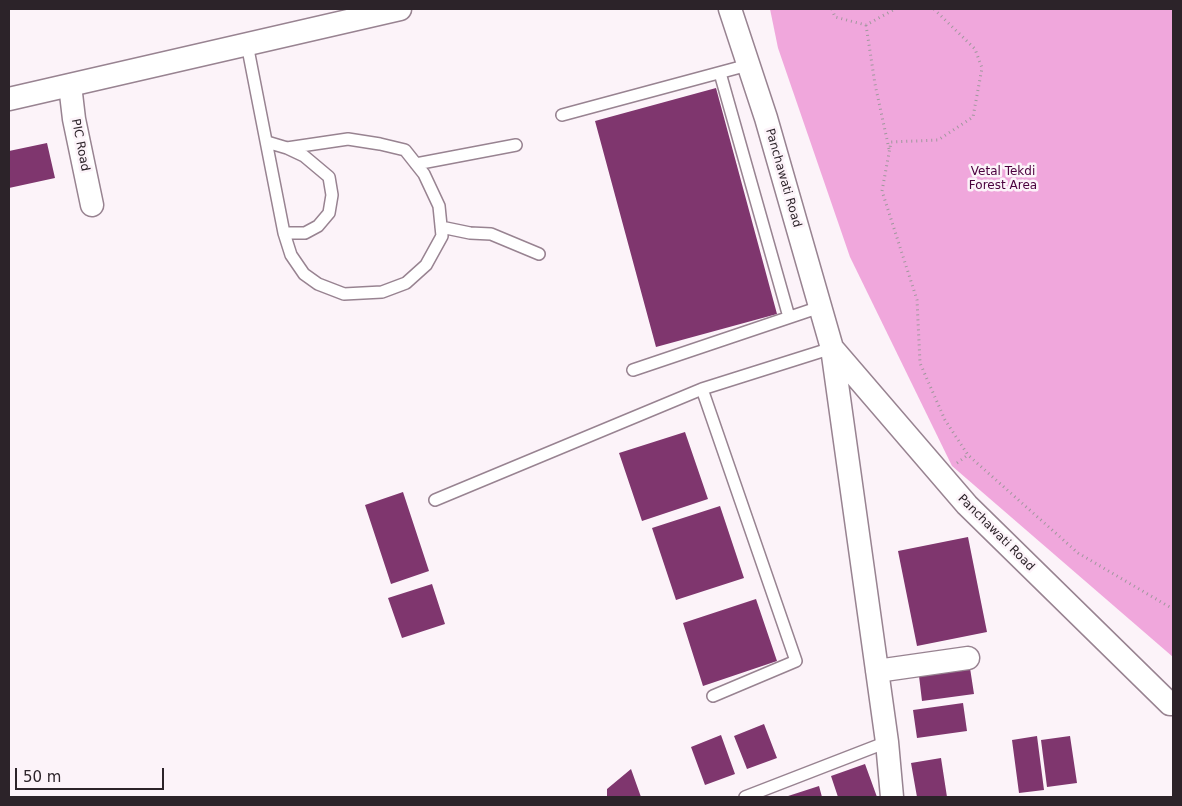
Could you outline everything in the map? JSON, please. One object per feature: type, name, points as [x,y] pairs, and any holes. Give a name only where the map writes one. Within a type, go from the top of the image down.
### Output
[{"type":"street","points":[[9,99],[400,9]]},
{"type":"street","name":"Panchawati Road","points":[[730,9],[766,118],[832,348],[887,742],[892,797]]},
{"type":"street","name":"PIC Road","points":[[70,85],[74,119],[92,206]]},
{"type":"street","name":"Panchawati Road","points":[[832,348],[967,505],[1172,705]]},
{"type":"street","points":[[876,671],[968,658]]},
{"type":"lane","points":[[247,44],[284,233],[291,255],[304,274],[318,284],[344,294],[382,292],[406,283],[426,266],[442,236],[439,206],[424,174],[405,150],[348,139],[287,148]]},
{"type":"lane","points":[[562,115],[748,65]]},
{"type":"lane","points":[[720,73],[789,317]]},
{"type":"lane","points":[[267,142],[304,156],[328,177],[332,195],[329,213],[318,226],[305,234],[284,233]]},
{"type":"lane","points":[[416,164],[516,145]]},
{"type":"lane","points":[[441,227],[470,233],[491,234],[538,254]]},
{"type":"lane","points":[[633,370],[820,307]]},
{"type":"lane","points":[[435,500],[702,389],[832,348]]},
{"type":"lane","points":[[702,389],[796,661],[713,696]]},
{"type":"lane","points":[[744,797],[887,742]]},
{"type":"path","points":[[832,9],[835,17],[866,26],[895,9]]},
{"type":"path","points":[[934,9],[975,49],[982,68],[973,117],[938,140],[892,142],[882,190],[917,300],[920,363],[945,420],[968,455],[1078,553],[1173,609]]},
{"type":"path","points":[[866,26],[875,84],[890,152]]},
{"type":"green space","name":"Vetal Tekdi Forest Area","points":[[770,9],[1173,9],[1173,657],[952,466],[850,257],[778,48]]},
{"type":"building","points":[[716,88],[777,314],[656,347],[595,121]]},
{"type":"building","points":[[47,143],[55,178],[9,188],[9,151]]},
{"type":"building","points":[[685,432],[708,499],[642,521],[619,453]]},
{"type":"building","points":[[403,492],[429,571],[391,584],[365,505]]},
{"type":"building","points":[[720,506],[744,578],[676,600],[652,528]]},
{"type":"building","points":[[968,537],[987,632],[917,646],[898,551]]},
{"type":"building","points":[[432,584],[445,624],[402,638],[388,598]]},
{"type":"building","points":[[756,599],[777,661],[703,686],[683,623]]},
{"type":"building","points":[[970,668],[974,694],[922,701],[919,676]]},
{"type":"building","points":[[963,703],[967,731],[917,738],[913,710]]},
{"type":"building","points":[[764,724],[777,758],[747,769],[734,736]]},
{"type":"building","points":[[721,735],[735,774],[705,785],[691,747]]},
{"type":"building","points":[[1037,736],[1044,790],[1019,793],[1012,740]]},
{"type":"building","points":[[1070,736],[1077,783],[1047,787],[1041,740]]},
{"type":"building","points":[[941,758],[947,797],[917,797],[911,763]]},
{"type":"building","points":[[865,764],[877,797],[838,797],[831,776]]},
{"type":"building","points":[[631,769],[641,797],[607,797],[607,789]]},
{"type":"building","points":[[819,786],[822,797],[785,797]]}]
